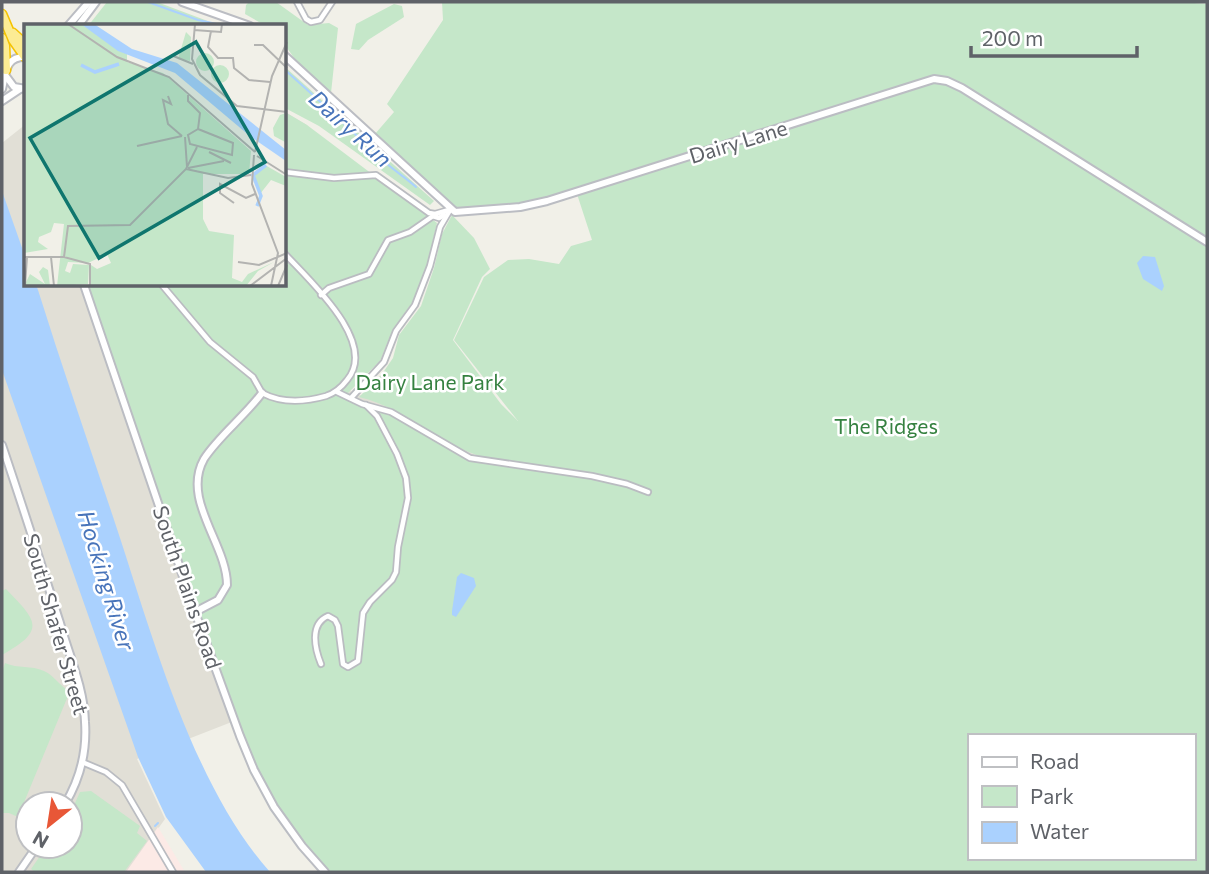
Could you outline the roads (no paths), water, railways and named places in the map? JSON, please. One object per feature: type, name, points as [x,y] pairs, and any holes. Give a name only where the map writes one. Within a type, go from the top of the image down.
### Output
[{"type":"highway","points":[[3,16],[24,44]]},
{"type":"highway","points":[[3,16],[13,40],[24,54]]},
{"type":"highway","points":[[2,38],[5,46],[5,73]]},
{"type":"street","points":[[70,24],[89,2]]},
{"type":"street","points":[[80,24],[96,2]]},
{"type":"street","points":[[182,2],[244,24]]},
{"type":"street","points":[[297,2],[306,19],[311,22],[320,20],[332,2]]},
{"type":"street","points":[[2,89],[5,73],[12,60],[24,57]]},
{"type":"street","points":[[287,58],[450,210]]},
{"type":"street","points":[[5,73],[10,84],[23,89]]},
{"type":"street","name":"Dairy Lane","points":[[450,210],[480,212],[539,203],[920,83],[942,80],[962,88],[1207,242]]},
{"type":"street","points":[[2,101],[23,89]]},
{"type":"street","points":[[287,172],[334,178],[376,175],[429,213],[450,210]]},
{"type":"street","points":[[321,295],[329,288],[365,276],[374,268],[388,240],[410,232],[433,216],[439,218],[450,210]]},
{"type":"street","points":[[351,398],[384,362],[396,331],[415,305],[430,266],[440,227],[450,210]]},
{"type":"street","points":[[164,287],[210,342],[253,377],[262,393],[276,399],[290,400],[323,397],[337,392],[353,373],[356,352],[348,331],[287,256]]},
{"type":"street","name":"South Plains Road","points":[[85,287],[195,612],[254,770],[281,817],[325,872]]},
{"type":"street","points":[[337,392],[366,405],[391,412],[474,459],[592,476],[648,492]]},
{"type":"street","points":[[195,612],[218,600],[225,590],[227,579],[199,496],[198,475],[211,450],[251,409],[262,393]]},
{"type":"street","points":[[321,664],[315,632],[319,621],[328,616],[335,620],[338,626],[343,664],[348,667],[358,661],[362,616],[368,605],[394,576],[399,541],[407,513],[406,478],[386,431],[366,405]]},
{"type":"street","name":"South Shafer Street","points":[[2,445],[80,690],[85,723],[82,762],[71,790]]},
{"type":"street","points":[[82,762],[106,772],[122,785],[173,872]]},
{"type":"water","name":"Hocking River","points":[[2,191],[24,253],[24,287],[37,287],[38,290],[180,714],[220,799],[243,838],[270,872],[206,872],[166,817],[138,757],[2,370]]},
{"type":"water","points":[[1143,256],[1155,257],[1164,286],[1162,291],[1143,279],[1137,263]]},
{"type":"water","points":[[461,573],[474,578],[476,586],[456,617],[452,615],[452,611],[457,577]]},
{"type":"waterway","name":"Dairy Run","points":[[148,2],[217,24]]},
{"type":"waterway","name":"Dairy Run","points":[[287,72],[416,187]]},
{"type":"waterway","points":[[155,826],[158,823]]},
{"type":"park label","name":"Dairy Lane Park","points":[[430,381]]},
{"type":"park label","name":"The Ridges","points":[[886,425]]}]
